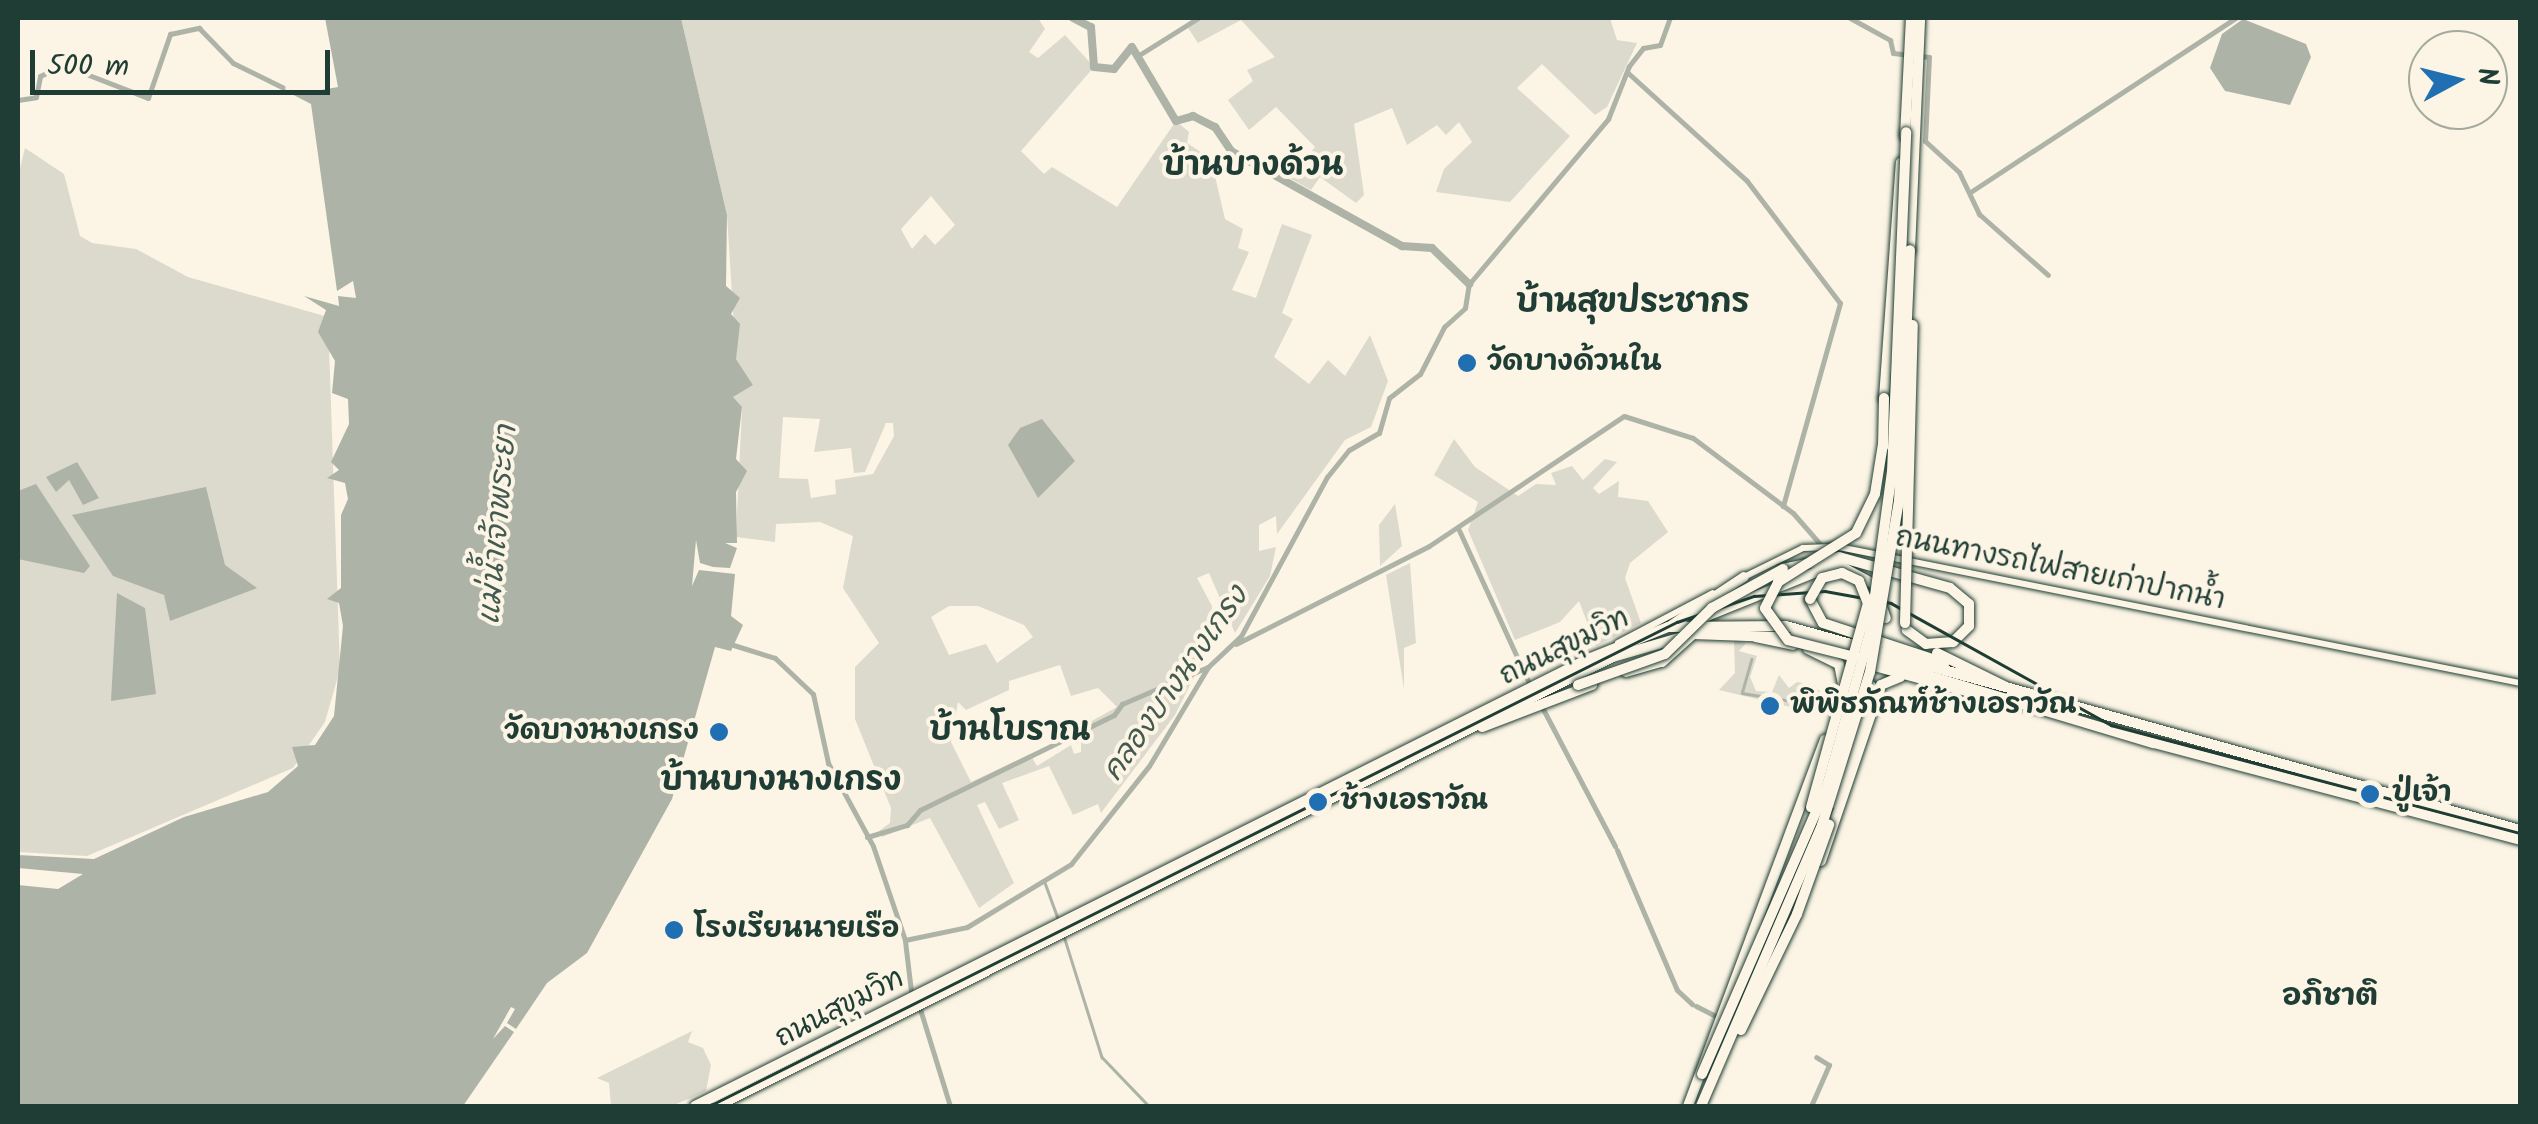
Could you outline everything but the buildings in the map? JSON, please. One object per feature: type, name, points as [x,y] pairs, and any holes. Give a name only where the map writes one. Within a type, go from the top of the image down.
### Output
[{"type":"highway","points":[[1707,1076],[1827,786],[1870,632],[1892,472],[1910,18]]},
{"type":"highway","points":[[1707,1076],[1827,813],[1870,672],[1899,501],[1920,18]]},
{"type":"highway","points":[[1672,627],[1722,613],[1815,569],[1846,551],[1872,519],[1883,444],[1887,286],[1906,132]]},
{"type":"highway","points":[[1910,250],[1914,384],[1906,626],[1922,646],[1984,671],[2005,689]]},
{"type":"highway","points":[[1883,444],[1872,504],[1856,533],[1778,582],[1765,608],[1771,627],[1788,640],[1978,694]]},
{"type":"highway","points":[[1461,733],[1665,654],[1728,597],[1782,569],[1839,557],[1950,588],[1969,604],[1969,626],[1953,642],[1926,644],[1906,626]]},
{"type":"highway","points":[[1806,894],[1856,744],[1886,618],[1863,574],[1844,565],[1815,569]]},
{"type":"highway","points":[[1756,931],[1817,790],[1866,619],[1865,590],[1847,574],[1822,578],[1810,598],[1823,623],[1902,646],[2005,689]]},
{"type":"highway","points":[[1722,613],[1744,577]]},
{"type":"highway","points":[[1672,627],[1744,577]]},
{"type":"highway","name":"ถนนสุขุมวิท","points":[[717,1106],[1442,738],[1611,648],[1654,631],[1672,627],[1786,626],[2005,689],[2109,726]]},
{"type":"highway","name":"ถนนสุขุมวิท","points":[[695,1106],[1442,738],[1461,733],[1654,631],[1804,638],[2034,708],[2486,826],[2520,840]]},
{"type":"highway","points":[[1461,733],[1662,662],[1699,633],[1807,648],[2034,708]]},
{"type":"highway","points":[[1700,1106],[1844,680],[1839,664],[1807,648]]},
{"type":"highway","points":[[1688,1106],[1806,894],[1861,753],[1882,682],[1912,677]]},
{"type":"highway","points":[[1835,803],[1871,684],[1844,680]]},
{"type":"highway","name":"ถนนสุขุมวิท","points":[[2486,826],[2520,830]]},
{"type":"main road","name":"ถนนทางรถไฟสายเก่าปากน้ำ","points":[[1654,631],[1744,577],[1803,548],[1839,547],[2520,684]]},
{"type":"shaded area","points":[[681,18],[1038,18],[1045,29],[1029,52],[1038,58],[1065,35],[1094,67],[1021,151],[1044,174],[1052,167],[1117,207],[1176,121],[1189,132],[1187,143],[1211,159],[1225,219],[1243,229],[1238,248],[1249,252],[1232,290],[1256,298],[1282,224],[1312,235],[1282,313],[1293,319],[1274,357],[1309,384],[1328,360],[1345,376],[1370,335],[1388,381],[1371,427],[1345,440],[1277,534],[1276,516],[1259,525],[1259,551],[1276,547],[1270,576],[1235,633],[1209,573],[1197,578],[1212,606],[1210,645],[1175,715],[1101,813],[1098,804],[1073,815],[1049,766],[1002,783],[1019,820],[999,829],[985,802],[977,805],[1014,883],[979,908],[930,818],[882,837],[879,831],[890,823],[891,808],[855,719],[855,667],[879,643],[843,588],[853,536],[820,522],[776,524],[775,542],[736,537],[742,408],[732,397],[753,385],[736,359],[727,215]],"holes":[[[931,196],[955,225],[935,245],[925,234],[912,249],[901,229]],[[783,417],[820,419],[814,452],[851,448],[854,473],[865,472],[886,423],[893,423],[894,436],[873,474],[835,480],[836,494],[811,498],[808,479],[779,478]],[[949,606],[978,606],[1024,625],[1033,637],[997,663],[986,644],[949,655],[931,617]],[[1060,665],[1071,696],[1098,688],[1117,707],[1081,727],[1081,752],[1074,754],[1071,745],[1037,766],[1030,754],[971,782],[951,742],[958,702],[966,710],[1009,690],[1009,681]]]},
{"type":"shaded area","points":[[1204,18],[1610,18],[1617,40],[1637,43],[1607,107],[1595,115],[1542,64],[1517,88],[1570,136],[1510,202],[1436,192],[1444,169],[1472,142],[1459,122],[1446,135],[1437,125],[1407,145],[1392,108],[1354,124],[1364,195],[1356,203],[1320,177],[1311,190],[1289,178],[1315,147],[1276,107],[1249,130],[1228,100],[1253,81],[1247,70],[1275,57],[1241,20],[1198,43],[1188,28]]},
{"type":"shaded area","points":[[25,148],[64,174],[80,236],[92,243],[136,249],[188,277],[328,317],[340,669],[325,722],[293,768],[87,856],[18,852],[18,176]]},
{"type":"shaded area","points":[[1454,439],[1475,467],[1518,496],[1536,484],[1556,485],[1551,473],[1572,466],[1583,480],[1605,459],[1617,462],[1593,488],[1599,494],[1619,481],[1618,497],[1648,501],[1668,532],[1630,563],[1625,578],[1641,623],[1596,646],[1579,601],[1560,622],[1515,640],[1468,530],[1478,502],[1434,475]]},
{"type":"shaded area","points":[[1395,504],[1402,546],[1380,566],[1379,525]]},
{"type":"shaded area","points":[[1410,563],[1416,643],[1404,648],[1404,689],[1386,575]]},
{"type":"shaded area","points":[[1734,640],[1746,643],[1739,651],[1757,656],[1750,677],[1756,691],[1772,692],[1779,675],[1789,688],[1797,682],[1815,686],[1827,699],[1833,691],[1825,715],[1719,690],[1735,673]]},
{"type":"shaded area","points":[[692,1031],[688,1042],[703,1048],[711,1065],[706,1091],[672,1106],[611,1106],[609,1083],[597,1078]]},
{"type":"water","name":"แม่น้ำเจ้าพระยา","points":[[325,18],[681,18],[727,215],[726,286],[740,298],[731,314],[740,324],[736,359],[753,385],[733,397],[742,407],[736,459],[747,471],[736,492],[737,543],[725,543],[737,548],[730,568],[713,567],[700,563],[696,540],[692,586],[699,570],[735,574],[731,616],[743,625],[731,651],[715,647],[672,799],[587,953],[547,983],[516,1029],[507,1023],[515,1009],[511,1007],[493,1039],[505,1026],[514,1032],[463,1106],[18,1106],[18,885],[58,889],[83,874],[18,868],[18,855],[94,859],[184,817],[268,792],[298,766],[292,747],[315,745],[334,716],[343,626],[339,603],[327,599],[341,588],[341,515],[348,499],[345,483],[327,478],[339,470],[331,462],[349,424],[348,399],[332,393],[335,361],[318,332],[326,310],[304,296],[339,306],[338,296],[356,298],[353,281],[337,291],[311,104],[276,86],[298,94],[338,87]]},
{"type":"water","points":[[2243,19],[2306,44],[2311,57],[2290,105],[2225,91],[2210,68],[2222,34]]},
{"type":"water","points":[[1042,419],[1075,461],[1038,498],[1008,445],[1020,428]]},
{"type":"water","points":[[77,462],[99,498],[83,505],[69,480],[56,492],[46,477]]},
{"type":"water","points":[[36,484],[90,566],[84,573],[18,559],[18,491]]},
{"type":"water","points":[[206,487],[225,565],[257,588],[170,621],[164,595],[113,576],[72,515]]},
{"type":"water","points":[[117,593],[145,608],[156,694],[111,701]]},
{"type":"waterway","points":[[1073,18],[1091,27],[1094,67],[1114,69],[1132,47],[1176,121],[1193,116],[1215,127],[1231,151],[1402,246],[1432,248],[1469,284]]},
{"type":"waterway","points":[[1139,55],[1198,18]]},
{"type":"waterway","name":"คลองบางนางเกรง","points":[[727,643],[775,658],[813,694],[828,763],[873,846],[905,940],[967,927],[1071,864],[1149,766],[1208,667],[1241,636],[1327,477],[1349,450],[1379,433],[1389,398],[1420,374],[1444,327],[1465,308],[1469,284],[1608,119],[1629,66],[1643,48],[1660,45],[1670,18]]},
{"type":"waterway","points":[[1850,18],[1890,40],[1893,53],[1910,55]]},
{"type":"waterway","points":[[1972,191],[2235,18]]},
{"type":"waterway","points":[[18,100],[36,97],[40,76],[63,65],[148,98],[170,34],[199,28],[233,63],[282,87]]},
{"type":"waterway","points":[[1921,56],[1929,57],[1925,141],[1959,172],[1979,214],[2048,275]]},
{"type":"waterway","points":[[1627,72],[1747,181],[1840,303],[1783,506]]},
{"type":"waterway","points":[[1236,644],[1429,546],[1624,416],[1693,438],[1793,513],[1820,544]]},
{"type":"waterway","points":[[1458,528],[1529,683]]},
{"type":"waterway","points":[[1752,659],[1742,693],[1817,705]]},
{"type":"waterway","points":[[867,837],[907,825],[920,810],[1114,715],[1122,704],[1208,667]]},
{"type":"waterway","points":[[1543,709],[1615,846]]},
{"type":"waterway","points":[[1617,850],[1677,990],[1692,1004]]},
{"type":"waterway","points":[[1044,880],[1059,921]]},
{"type":"waterway","points":[[1064,936],[1102,1057],[1149,1106]]},
{"type":"waterway","points":[[905,941],[911,991]]},
{"type":"waterway","points":[[1696,1006],[1720,1018]]},
{"type":"waterway","points":[[920,1009],[950,1106]]},
{"type":"waterway","points":[[1811,1106],[1829,1065],[1816,1057]]},
{"type":"railway","points":[[709,1106],[1677,622],[1754,596],[1825,591],[1891,603],[2111,725],[2520,833]]},
{"type":"place","name":"วัดบางด้วนใน","points":[[1467,363]]},
{"type":"place","name":"พิพิธภัณฑ์ช้างเอราวัณ","points":[[1770,706]]},
{"type":"place","name":"วัดบางนางเกรง","points":[[719,732]]},
{"type":"place","name":"ปู่เจ้า","points":[[2370,794]]},
{"type":"place","name":"ช้างเอราวัณ","points":[[1318,802]]},
{"type":"place","name":"โรงเรียนนายเรือ","points":[[674,930]]},
{"type":"district","name":"บ้านบางด้วน","points":[[1253,167]]},
{"type":"district","name":"บ้านสุขประชากร","points":[[1633,304]]},
{"type":"district","name":"บ้านโบราณ","points":[[1010,732]]},
{"type":"district","name":"บ้านบางนางเกรง","points":[[781,782]]},
{"type":"district","name":"อภิชาติ","points":[[2330,997]]}]
